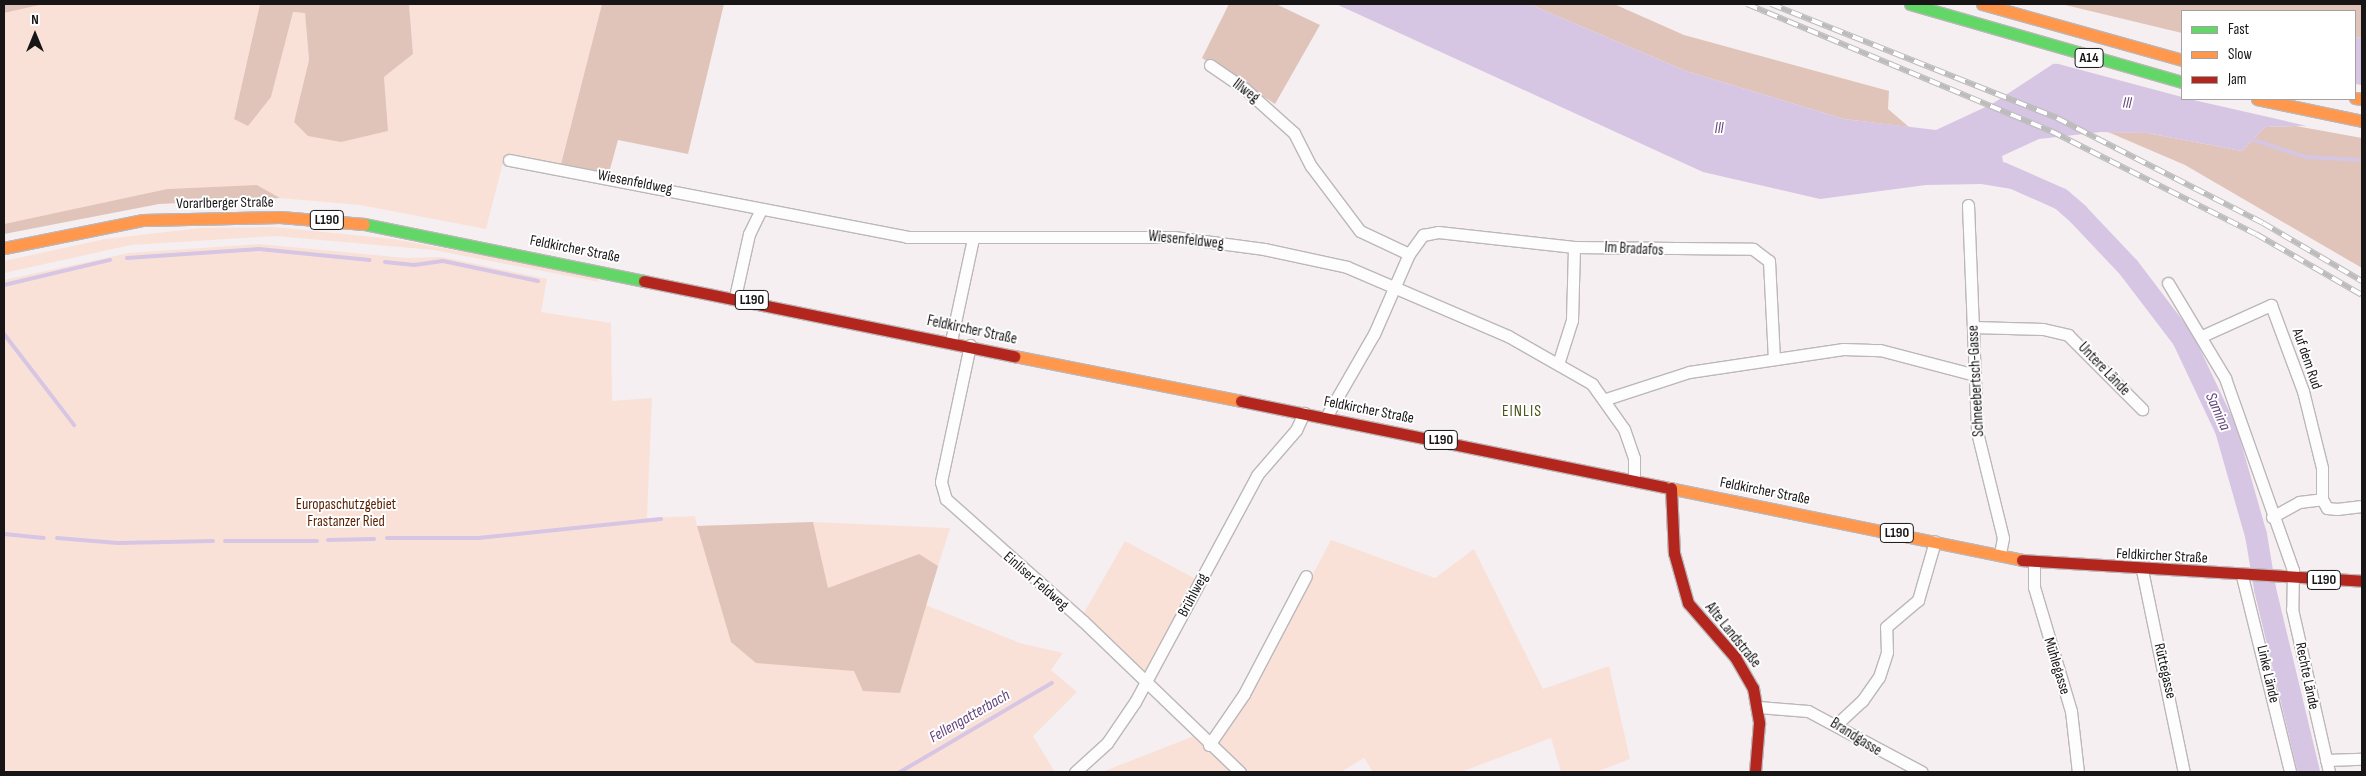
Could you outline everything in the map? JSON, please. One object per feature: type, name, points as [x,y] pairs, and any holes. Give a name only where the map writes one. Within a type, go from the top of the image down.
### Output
[{"type":"main road","name":"A14","points":[[1910,4],[2181,82]]},
{"type":"main road","name":"A14","points":[[1982,4],[2181,60]]},
{"type":"main road","points":[[2261,100],[2362,121]]},
{"type":"main road","name":"Vorarlberger Straße","points":[[4,248],[143,220],[212,217],[325,220],[449,239]]},
{"type":"main road","name":"Feldkircher Straße","points":[[449,239],[2034,562],[2290,579]]},
{"type":"main road","name":"Alte Landstraße","points":[[1671,488],[1674,553],[1685,594],[1697,616],[1747,672],[1758,707],[1755,772]]},
{"type":"main road","name":"L190","points":[[2290,579],[2362,581]]},
{"type":"street","name":"Illweg","points":[[1210,65],[1280,118],[1360,231],[1409,254]]},
{"type":"street","name":"Wiesenfeldweg","points":[[509,160],[688,193],[760,211],[907,237],[973,238],[1104,234],[1174,237],[1311,258],[1394,284],[1558,361],[1606,398],[1633,453],[1634,481]]},
{"type":"street","name":"Schneebertsch-Gasse","points":[[1968,205],[1977,432],[2003,538],[2000,554]]},
{"type":"street","points":[[735,297],[749,234],[760,211]]},
{"type":"street","name":"Im Bradafos","points":[[1394,284],[1409,254],[1423,235],[1438,232],[1574,247],[1753,249],[1769,261],[1774,358]]},
{"type":"street","points":[[951,341],[973,238]]},
{"type":"street","points":[[1558,361],[1572,320],[1574,247]]},
{"type":"street","points":[[2168,282],[2202,336],[2244,425],[2290,579]]},
{"type":"street","points":[[1326,417],[1374,334],[1394,284]]},
{"type":"street","name":"Auf dem Rud","points":[[2202,336],[2271,305],[2303,391],[2322,468],[2322,499]]},
{"type":"street","name":"Untere Lände","points":[[1973,327],[2043,329],[2068,335],[2142,409]]},
{"type":"street","name":"Einliser Feldweg","points":[[970,345],[941,482],[946,499],[1148,681],[1210,745],[1240,772]]},
{"type":"street","points":[[1606,398],[1672,376],[1774,358],[1843,349],[1880,350],[1975,375]]},
{"type":"street","name":"Brühlweg","points":[[1076,772],[1107,743],[1148,681],[1257,474],[1296,430],[1304,413]]},
{"type":"street","points":[[2272,517],[2299,502],[2322,499],[2327,508],[2362,506]]},
{"type":"street","points":[[1838,723],[1862,701],[1879,677],[1888,652],[1886,627],[1918,600],[1935,541]]},
{"type":"street","name":"Mühlegasse","points":[[2034,562],[2034,587],[2071,711],[2078,772]]},
{"type":"street","name":"Rüttegasse","points":[[2142,570],[2184,772]]},
{"type":"street","points":[[1210,745],[1244,694],[1306,576]]},
{"type":"street","name":"Linke Lände","points":[[2244,576],[2290,772]]},
{"type":"street","name":"Rechte Lände","points":[[2290,579],[2292,609],[2329,772]]},
{"type":"street","name":"Brandgasse","points":[[1758,707],[1808,711],[1838,723],[1863,743],[1922,772]]},
{"type":"street","points":[[2326,760],[2362,759]]},
{"type":"green space","points":[[44,4],[260,4],[234,118],[271,97],[292,12],[305,13],[309,60],[294,122],[387,131],[384,77],[413,54],[409,4],[602,4],[561,164],[505,155],[486,229],[360,205],[280,198],[257,185],[167,189],[4,224],[4,13]]},
{"type":"green space","points":[[274,227],[393,239],[596,276],[599,282],[434,250],[275,236],[131,245],[4,273],[4,261],[105,239],[201,228]]},
{"type":"green space","name":"Europaschutzgebiet Frastanzer Ried","points":[[259,244],[406,258],[442,257],[547,279],[541,312],[611,323],[612,401],[652,398],[647,518],[695,516],[697,526],[813,522],[950,528],[926,605],[1020,643],[1063,653],[1051,670],[1077,692],[1033,736],[1055,772],[4,772],[4,280],[129,253]]},
{"type":"green space","points":[[1331,540],[1435,578],[1474,549],[1543,689],[1609,666],[1630,759],[1596,772],[1561,772],[1551,738],[1461,772],[1373,772],[1364,758],[1341,772],[1102,772],[1194,736],[1210,751],[1247,699]]},
{"type":"green space","points":[[1125,541],[1203,583],[1150,692],[1077,625]]},
{"type":"shaded area","points":[[4,4],[44,4],[4,13]]},
{"type":"shaded area","points":[[260,4],[409,4],[413,54],[384,77],[388,131],[341,142],[308,136],[294,122],[309,60],[305,13],[293,12],[271,97],[248,126],[234,119]]},
{"type":"shaded area","points":[[602,4],[724,4],[688,154],[618,140],[609,173],[561,164]]},
{"type":"shaded area","points":[[1229,4],[1276,4],[1320,25],[1275,104],[1202,58]]},
{"type":"shaded area","points":[[1529,4],[1614,4],[1684,35],[1889,91],[1888,109],[1909,127],[1844,119],[1686,71]]},
{"type":"shaded area","points":[[2061,4],[2362,4],[2362,37],[2356,38],[2356,10],[2181,10],[2181,33]]},
{"type":"shaded area","points":[[2296,126],[2362,138],[2362,268],[2185,165],[2108,132],[2147,133],[2242,151],[2265,127]]},
{"type":"shaded area","points":[[257,185],[280,198],[159,204],[4,234],[4,224],[167,189]]},
{"type":"shaded area","points":[[813,522],[828,588],[919,554],[938,566],[900,693],[863,691],[854,671],[756,663],[731,642],[697,526]]},
{"type":"water","name":"Ill","points":[[1336,4],[1529,4],[1686,71],[1844,119],[1936,130],[1992,104],[2053,64],[2181,51],[2181,100],[2356,100],[2356,38],[2362,37],[2362,124],[2265,127],[2242,151],[2147,133],[2101,132],[2039,139],[2002,156],[2004,167],[2027,178],[2029,188],[2024,191],[1981,184],[1926,185],[1820,199],[1703,172]]},
{"type":"pier","points":[[2181,49],[2181,97],[2051,62]]},
{"type":"pier","points":[[2356,84],[2362,85],[2362,126],[2316,128],[2193,100],[2356,100]]},
{"type":"waterway","points":[[2248,138],[2305,157],[2362,160]]},
{"type":"waterway","name":"Samina","points":[[2002,173],[2061,199],[2078,214],[2129,268],[2183,339],[2226,430],[2256,535],[2265,589],[2309,772]]},
{"type":"waterway","points":[[127,258],[259,249],[369,260]]},
{"type":"waterway","points":[[4,285],[110,260]]},
{"type":"waterway","points":[[385,262],[414,265],[443,261],[538,281]]},
{"type":"waterway","points":[[4,334],[74,425]]},
{"type":"waterway","points":[[387,538],[478,538],[661,519]]},
{"type":"waterway","points":[[4,534],[44,538]]},
{"type":"waterway","points":[[57,538],[118,543],[213,541]]},
{"type":"waterway","points":[[328,540],[374,539]]},
{"type":"waterway","points":[[225,541],[317,541]]},
{"type":"waterway","name":"Fellengatterbach","points":[[900,772],[1052,683]]},
{"type":"railway","points":[[1747,4],[2051,131],[2256,234],[2362,295]]},
{"type":"railway","points":[[1771,4],[2057,118],[2263,223],[2362,281]]},
{"type":"traffic: fast","points":[[1910,4],[2181,82]]},
{"type":"traffic: fast","points":[[364,224],[644,281]]},
{"type":"traffic: slow","points":[[1982,4],[2181,60]]},
{"type":"traffic: slow","points":[[2356,98],[2362,99]]},
{"type":"traffic: slow","points":[[2262,100],[2362,121]]},
{"type":"traffic: slow","points":[[4,248],[143,220],[280,217],[364,224]]},
{"type":"traffic: slow","points":[[1014,356],[1241,401]]},
{"type":"traffic: slow","points":[[1664,487],[2022,560]]},
{"type":"traffic: jam","points":[[644,281],[1014,356]]},
{"type":"traffic: jam","points":[[1241,401],[1664,487]]},
{"type":"traffic: jam","points":[[1671,488],[1674,553],[1688,603],[1735,657],[1753,688],[1759,723],[1755,772]]},
{"type":"traffic: jam","points":[[2022,560],[2362,581]]},
{"type":"district","name":"EINLIS","points":[[1522,412]]}]
